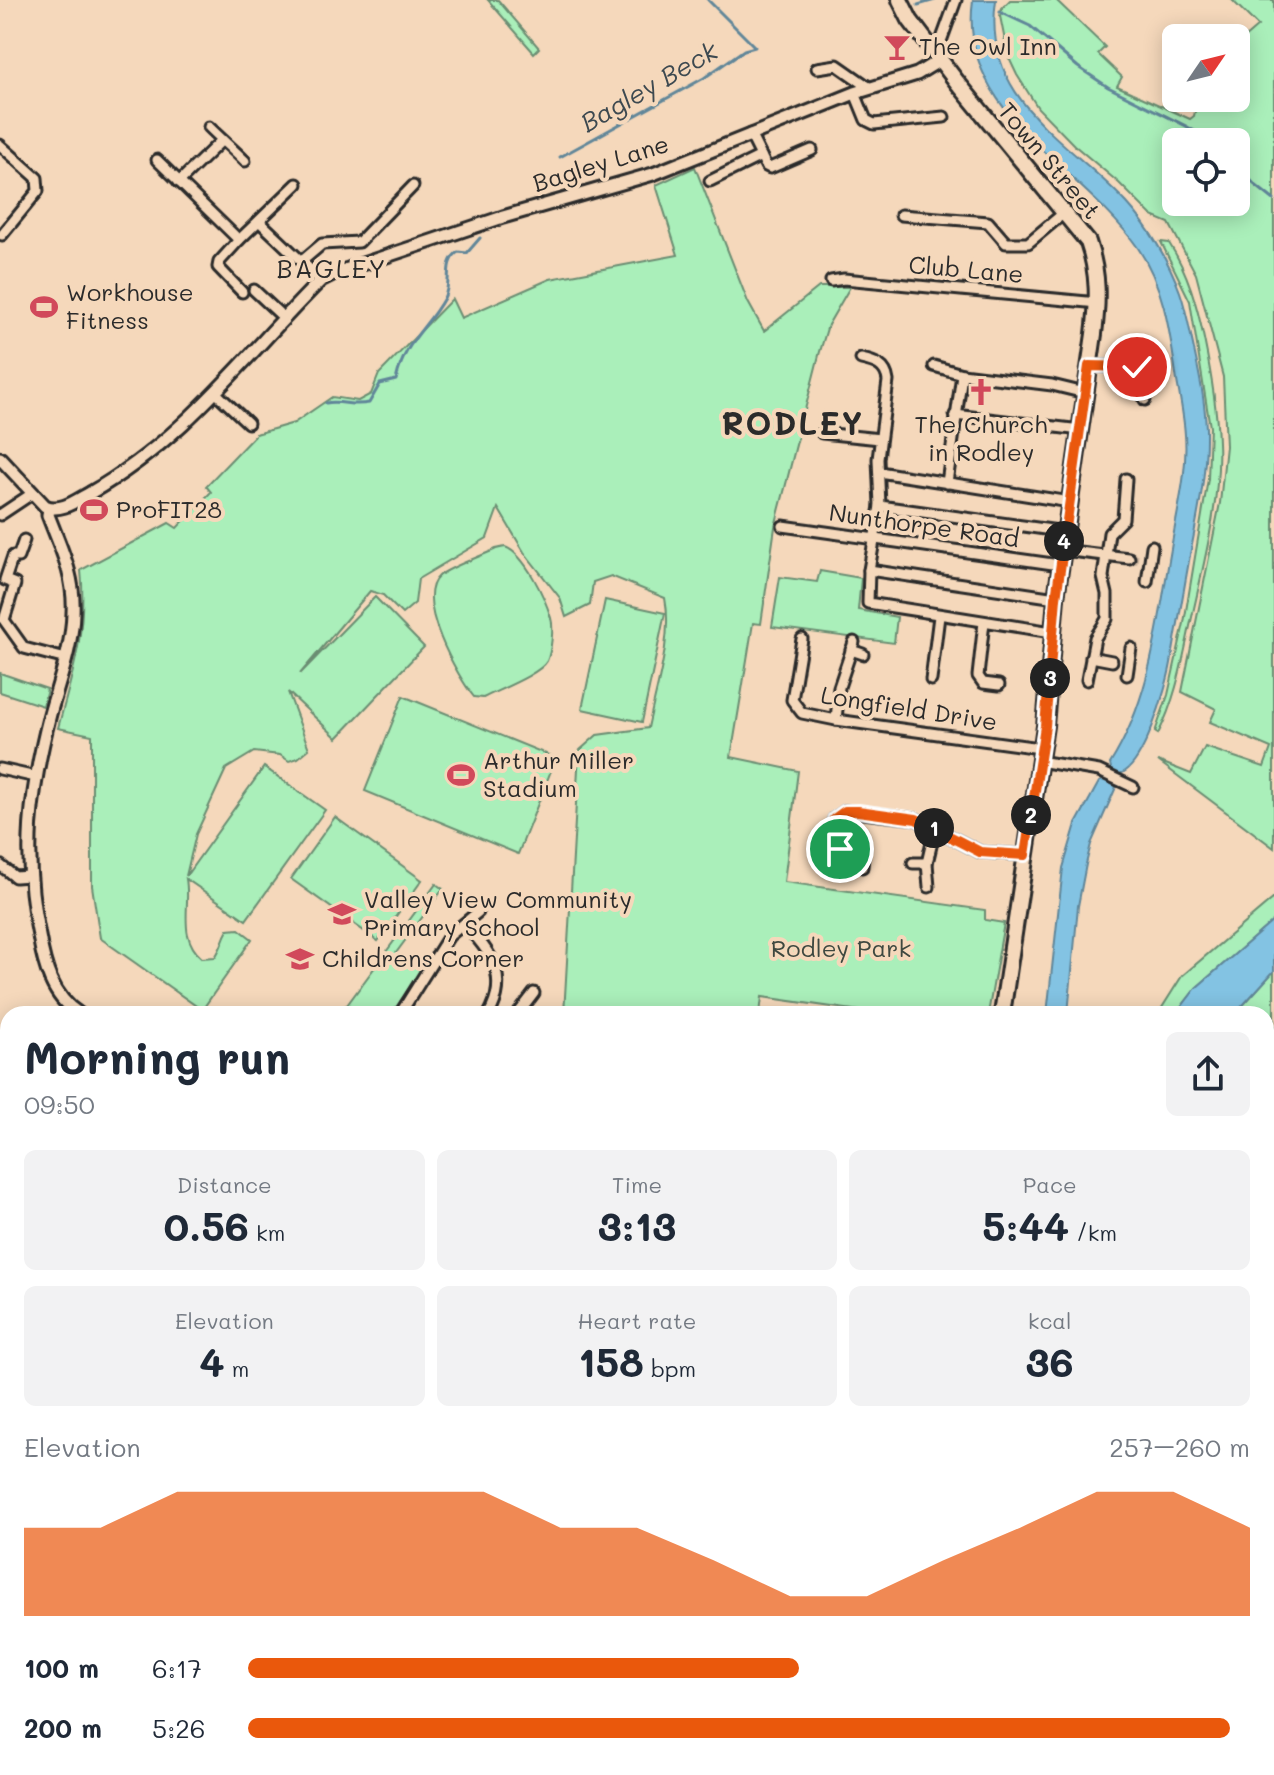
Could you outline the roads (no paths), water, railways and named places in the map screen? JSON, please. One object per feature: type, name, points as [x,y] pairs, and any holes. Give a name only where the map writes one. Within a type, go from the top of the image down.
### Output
[{"type":"main road","name":"Town Street","points":[[900,0],[910,20],[938,58],[1088,242],[1096,266],[1098,303],[1061,557],[1040,755],[1003,1006]]},
{"type":"street","points":[[938,58],[956,0]]},
{"type":"street","name":"Bagley Lane","points":[[49,509],[73,503],[139,463],[187,421],[321,280],[503,217],[653,174],[855,93],[917,74],[938,58]]},
{"type":"street","points":[[817,68],[837,65],[870,88]]},
{"type":"street","points":[[855,93],[866,120],[874,124],[944,117]]},
{"type":"street","points":[[209,127],[220,142],[245,161]]},
{"type":"street","points":[[750,134],[770,168],[812,150]]},
{"type":"street","points":[[179,182],[220,142]]},
{"type":"street","points":[[0,145],[37,178],[38,191],[2,235]]},
{"type":"street","points":[[710,181],[761,156]]},
{"type":"street","points":[[157,160],[239,240]]},
{"type":"street","points":[[242,292],[218,267],[219,262],[297,184]]},
{"type":"street","points":[[302,261],[322,244],[359,242],[413,186]]},
{"type":"street","points":[[901,215],[988,222],[1006,243],[1028,243],[1065,212]]},
{"type":"street","points":[[260,222],[321,280]]},
{"type":"street","name":"Club Lane","points":[[831,281],[844,279],[1098,303]]},
{"type":"street","points":[[254,290],[284,318]]},
{"type":"street","points":[[1132,346],[1145,400]]},
{"type":"street","points":[[861,359],[879,365],[887,374],[880,439],[880,506],[869,570],[868,603],[1052,632]]},
{"type":"street","points":[[934,366],[962,374],[1052,385],[1085,393]]},
{"type":"street","points":[[1089,366],[1137,367]]},
{"type":"street","points":[[947,483],[962,374]]},
{"type":"street","points":[[215,392],[248,423]]},
{"type":"street","points":[[955,415],[1081,430]]},
{"type":"street","points":[[822,433],[880,439]]},
{"type":"street","points":[[0,458],[49,509],[48,515],[68,565],[72,585],[73,615],[66,659],[36,777],[28,860],[31,898],[48,973],[68,1006]]},
{"type":"street","points":[[879,472],[1070,502]]},
{"type":"street","points":[[1087,680],[1095,638],[1107,619],[1103,577],[1109,533],[1123,519],[1126,479]]},
{"type":"street","points":[[0,515],[33,493]]},
{"type":"street","points":[[880,506],[1066,532]]},
{"type":"street","name":"Nunthorpe Road","points":[[783,526],[875,539],[1061,557],[1106,555],[1129,558]]},
{"type":"street","points":[[24,540],[18,557],[13,556],[5,580],[15,584],[2,621],[24,648],[66,659]]},
{"type":"street","points":[[1147,582],[1145,561],[1152,546]]},
{"type":"street","points":[[869,570],[1056,598]]},
{"type":"street","points":[[931,680],[939,616]]},
{"type":"street","points":[[984,622],[978,676],[983,683],[999,685]]},
{"type":"street","points":[[836,720],[839,687],[852,646],[863,654]]},
{"type":"street","name":"Longfield Drive","points":[[804,647],[792,700],[802,713],[1040,755],[1099,771],[1133,787]]},
{"type":"street","points":[[1121,662],[1131,648]]},
{"type":"street","points":[[1091,657],[1121,662]]},
{"type":"street","points":[[1121,662],[1127,675]]},
{"type":"street","points":[[0,769],[36,777]]},
{"type":"street","points":[[862,867],[863,856],[840,849],[831,835],[834,819],[845,811],[916,819],[980,852],[1025,855]]},
{"type":"street","points":[[929,887],[927,863],[935,829]]},
{"type":"street","points":[[913,863],[927,863]]},
{"type":"street","points":[[0,865],[15,877],[29,876]]},
{"type":"street","points":[[405,1006],[449,936],[478,912]]},
{"type":"street","points":[[464,924],[485,945],[494,961],[497,991],[494,1006]]},
{"type":"street","points":[[524,1006],[534,993]]},
{"type":"water","points":[[973,0],[996,0],[995,35],[1002,65],[1016,92],[1056,138],[1127,203],[1164,257],[1186,311],[1203,397],[1205,461],[1169,674],[1145,744],[1127,770],[1118,774],[1113,782],[1116,787],[1091,844],[1078,906],[1069,1006],[1048,1006],[1063,868],[1076,824],[1099,782],[1105,779],[1111,768],[1110,764],[1124,739],[1144,687],[1157,632],[1181,492],[1186,449],[1184,428],[1165,312],[1147,263],[1114,219],[1028,136],[1003,107],[984,75],[973,40]]},
{"type":"water","points":[[1274,920],[1274,971],[1242,1006],[1182,1006],[1196,988]]},
{"type":"waterway","name":"Bagley Beck","points":[[560,157],[704,78],[744,50],[755,47],[708,0]]},
{"type":"waterway","name":"Bagley Beck","points":[[918,5],[935,0]]},
{"type":"waterway","name":"Bagley Beck","points":[[1000,12],[1030,26],[1078,67],[1108,87],[1189,128]]},
{"type":"waterway","name":"Bagley Beck","points":[[1250,180],[1274,200]]},
{"type":"waterway","name":"Bagley Beck","points":[[326,403],[369,403],[380,384],[396,380],[405,355],[447,292],[450,261],[458,252],[467,253],[480,238]]},
{"type":"tunnel","points":[[1129,558],[1141,560]]},
{"type":"place","name":"The Owl Inn","points":[[897,47]]},
{"type":"place","name":"Workhouse Fitness","points":[[44,307]]},
{"type":"place","name":"The Church in Rodley","points":[[981,392]]},
{"type":"place","name":"ProFIT28","points":[[94,510]]},
{"type":"place","name":"Arthur Miller Stadium","points":[[461,775]]},
{"type":"place","name":"Valley View Community Primary School","points":[[342,914]]},
{"type":"place","name":"Childrens Corner","points":[[300,959]]},
{"type":"district","name":"BAGLEY","points":[[332,269]]},
{"type":"district","name":"RODLEY","points":[[793,424]]},
{"type":"park label","name":"Rodley Park","points":[[841,949]]}]
